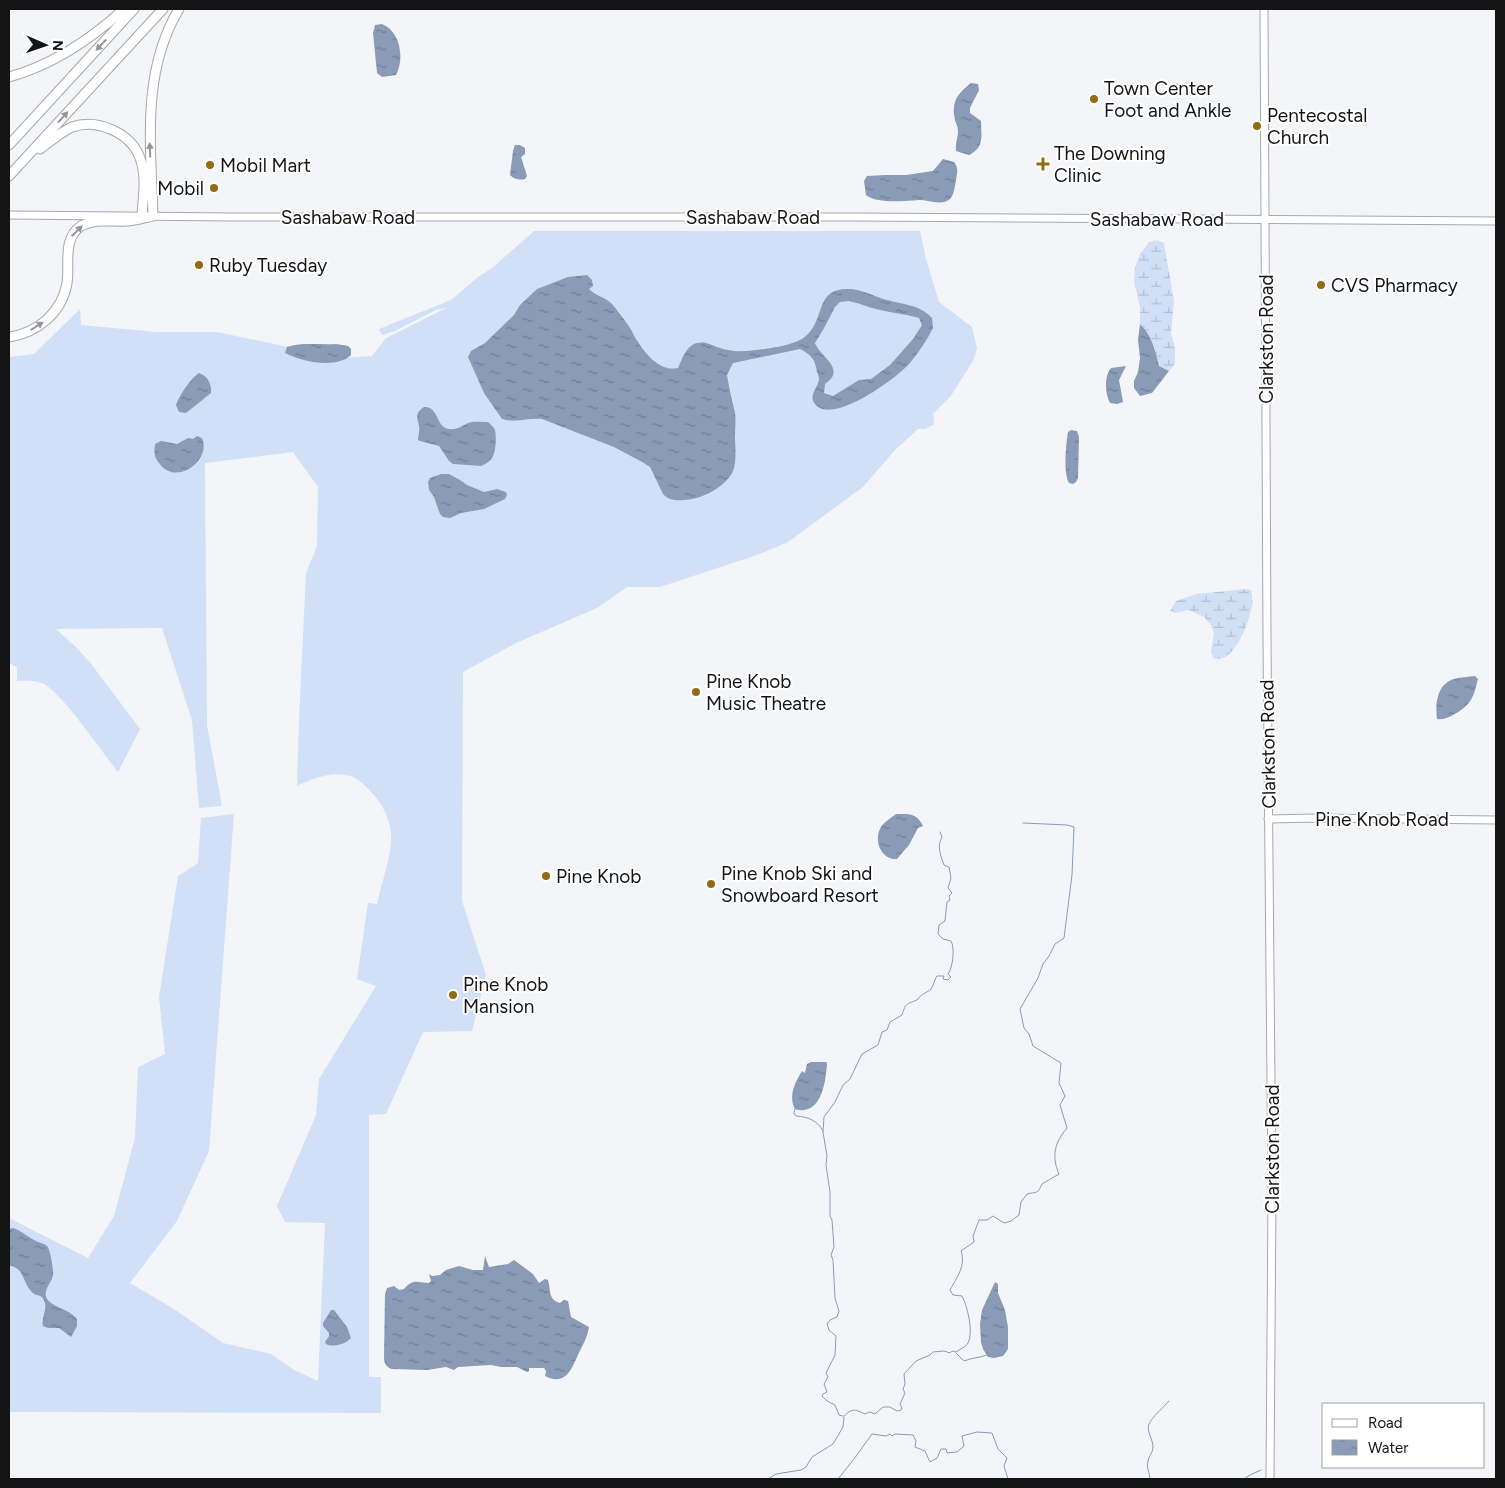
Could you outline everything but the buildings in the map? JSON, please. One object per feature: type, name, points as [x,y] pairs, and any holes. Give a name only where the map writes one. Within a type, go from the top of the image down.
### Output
[{"type":"highway","points":[[9,77],[55,60],[104,28],[124,9]]},
{"type":"highway","points":[[9,145],[134,9]]},
{"type":"highway","points":[[9,176],[163,9]]},
{"type":"highway","points":[[9,336],[35,329],[45,322],[56,310],[66,286],[70,242],[80,227],[95,221],[128,221],[153,216],[150,111],[162,49],[179,9]]},
{"type":"highway","points":[[18,166],[72,127],[88,124],[113,129],[125,138],[140,157],[144,177],[142,216]]},
{"type":"main road","name":"Clarkston Road","points":[[1264,9],[1272,1195],[1270,1479]]},
{"type":"main road","name":"Sashabaw Road","points":[[9,215],[1496,221]]},
{"type":"main road","name":"Pine Knob Road","points":[[1268,819],[1496,820]]},
{"type":"green space","points":[[534,231],[920,231],[939,302],[972,327],[977,348],[973,361],[950,397],[933,414],[933,425],[925,429],[918,429],[895,450],[863,487],[788,542],[757,555],[660,587],[627,587],[597,608],[516,643],[463,672],[462,901],[486,975],[472,1031],[423,1032],[386,1114],[369,1115],[369,1377],[381,1377],[381,1413],[9,1412],[9,1218],[88,1258],[114,1216],[135,1138],[138,1067],[165,1054],[159,997],[178,876],[198,863],[201,818],[234,814],[209,1151],[177,1221],[130,1283],[174,1309],[223,1343],[271,1354],[294,1370],[318,1381],[325,1223],[285,1222],[277,1206],[316,1115],[319,1079],[376,986],[357,979],[368,903],[377,904],[389,859],[391,832],[389,821],[382,806],[375,796],[356,778],[339,774],[310,780],[297,786],[306,573],[317,546],[318,487],[293,452],[205,463],[207,725],[222,806],[199,808],[192,720],[162,628],[56,629],[92,665],[140,729],[118,772],[77,717],[51,689],[37,682],[17,681],[17,667],[9,663],[9,357],[34,354],[80,309],[81,325],[157,332],[217,332],[341,358],[372,356],[386,338],[446,308],[436,310],[395,331],[382,335],[379,329],[451,300],[478,277],[492,268]]},
{"type":"green space","points":[[1157,240],[1164,243],[1174,301],[1171,334],[1175,347],[1175,364],[1169,371],[1159,366],[1153,344],[1148,333],[1140,324],[1140,307],[1134,281],[1135,267],[1140,254],[1149,242]]},
{"type":"green space","points":[[1251,590],[1252,600],[1248,622],[1234,649],[1228,656],[1221,659],[1213,658],[1211,651],[1214,634],[1211,625],[1204,617],[1189,610],[1175,613],[1170,611],[1176,601],[1197,594]]},
{"type":"water","points":[[382,24],[397,39],[400,61],[396,75],[382,77],[377,73],[373,33],[375,25]]},
{"type":"water","points":[[971,83],[978,84],[979,90],[970,108],[970,113],[981,121],[981,141],[978,148],[969,155],[956,151],[958,131],[954,108],[956,99]]},
{"type":"water","points":[[515,145],[525,148],[525,154],[521,157],[527,176],[525,179],[517,179],[510,175]]},
{"type":"water","points":[[943,159],[954,162],[957,168],[953,193],[947,201],[884,201],[866,195],[864,181],[867,176],[906,175],[933,171]]},
{"type":"water","points":[[587,275],[592,280],[593,286],[589,289],[612,304],[645,352],[660,365],[672,369],[678,368],[682,358],[691,346],[695,344],[706,343],[733,351],[742,351],[776,347],[799,340],[814,327],[826,297],[840,290],[856,290],[917,307],[932,318],[933,328],[920,350],[903,370],[864,397],[849,405],[835,409],[823,409],[813,401],[819,379],[812,358],[800,349],[733,363],[727,375],[735,416],[735,458],[733,471],[722,485],[710,493],[698,498],[673,500],[663,494],[650,467],[644,463],[614,447],[542,419],[512,421],[502,419],[484,393],[468,357],[471,351],[485,343],[537,289],[568,277]],"holes":[[[849,301],[919,318],[922,325],[913,339],[890,365],[871,379],[859,380],[833,396],[824,393],[825,384],[834,373],[833,368],[815,343],[835,307],[840,302]]]},
{"type":"water","points":[[1140,324],[1150,338],[1159,366],[1169,371],[1152,393],[1140,396],[1134,388],[1134,381],[1138,372],[1140,358],[1138,340]]},
{"type":"water","points":[[336,344],[348,346],[351,349],[351,355],[337,362],[319,363],[285,353],[287,347],[293,345]]},
{"type":"water","points":[[1126,366],[1119,380],[1123,402],[1117,404],[1110,403],[1106,385],[1109,371],[1111,368]]},
{"type":"water","points":[[199,373],[209,381],[211,393],[186,413],[179,412],[176,405],[180,397],[189,383]]},
{"type":"water","points":[[424,407],[433,410],[441,425],[449,429],[457,428],[470,422],[488,422],[496,433],[495,450],[491,459],[481,466],[453,464],[439,446],[418,440],[417,415]]},
{"type":"water","points":[[1071,430],[1077,431],[1079,437],[1078,478],[1073,484],[1069,483],[1067,478],[1066,465],[1068,432]]},
{"type":"water","points":[[197,436],[202,438],[204,447],[202,455],[190,468],[182,472],[174,472],[166,470],[157,461],[155,444],[161,441],[177,444]]},
{"type":"water","points":[[441,474],[449,474],[467,485],[484,492],[497,489],[506,492],[507,495],[505,499],[484,509],[461,513],[450,518],[443,517],[429,490],[428,482],[430,478]]},
{"type":"water","points":[[1475,676],[1478,679],[1473,697],[1468,704],[1451,716],[1437,719],[1438,695],[1444,685],[1454,679]]},
{"type":"water","points":[[896,814],[915,816],[923,826],[918,828],[909,845],[897,859],[883,853],[878,843],[882,825]]},
{"type":"water","points":[[811,1062],[827,1063],[823,1088],[816,1103],[811,1108],[804,1110],[795,1109],[792,1095],[795,1085],[802,1071],[805,1073],[807,1064]]},
{"type":"water","points":[[13,1228],[47,1246],[52,1260],[53,1273],[46,1291],[46,1297],[51,1303],[69,1312],[77,1319],[77,1326],[71,1337],[59,1328],[43,1326],[44,1300],[41,1296],[31,1291],[18,1270],[9,1265],[9,1229]]},
{"type":"water","points":[[485,1256],[489,1267],[508,1264],[514,1260],[533,1274],[539,1283],[545,1279],[548,1280],[553,1300],[560,1303],[564,1300],[568,1301],[571,1317],[589,1327],[584,1342],[569,1372],[562,1378],[552,1379],[545,1376],[546,1371],[544,1368],[529,1368],[527,1372],[517,1367],[491,1365],[458,1367],[454,1370],[446,1367],[427,1370],[392,1369],[387,1366],[384,1357],[385,1294],[387,1288],[394,1286],[399,1290],[404,1289],[413,1282],[429,1283],[431,1281],[429,1274],[432,1276],[440,1275],[446,1270],[459,1266],[473,1270],[483,1270]]},
{"type":"water","points":[[995,1282],[998,1284],[998,1293],[1005,1310],[1008,1327],[1008,1349],[1003,1356],[994,1358],[988,1357],[983,1349],[980,1324],[982,1310]]},
{"type":"water","points":[[331,1310],[334,1310],[347,1327],[351,1338],[339,1345],[329,1345],[325,1342],[329,1333],[323,1326],[323,1323]]},
{"type":"waterway","points":[[844,1416],[854,1410],[865,1414],[870,1412],[875,1414],[883,1407],[890,1407],[897,1411],[901,1410],[900,1404],[905,1393],[903,1389],[905,1384],[904,1374],[916,1361],[933,1352],[956,1352],[967,1344],[970,1332],[966,1306],[962,1296],[953,1295],[950,1290],[962,1267],[961,1251],[974,1242],[973,1236],[979,1220],[987,1220],[993,1216],[1004,1223],[1011,1221],[1019,1215],[1021,1202],[1027,1194],[1037,1192],[1042,1184],[1059,1174],[1055,1155],[1057,1144],[1067,1128],[1060,1105],[1065,1096],[1059,1083],[1061,1063],[1033,1046],[1029,1034],[1024,1028],[1020,1009],[1055,944],[1064,938],[1072,875],[1074,827],[1023,823]]},
{"type":"waterway","points":[[843,1416],[839,1415],[835,1405],[822,1396],[827,1392],[824,1384],[828,1377],[826,1373],[835,1355],[836,1336],[829,1330],[827,1324],[830,1320],[837,1317],[839,1311],[835,1298],[833,1260],[831,1255],[834,1247],[826,1165],[827,1156],[823,1132],[824,1117],[835,1102],[843,1085],[850,1079],[862,1054],[878,1045],[882,1032],[887,1030],[890,1022],[902,1015],[908,1004],[917,1000],[931,989],[937,976],[944,976],[943,979],[948,980],[951,977],[948,974],[952,962],[952,944],[951,941],[943,939],[938,934],[939,925],[945,921],[947,902],[950,900],[949,896],[952,893],[948,888],[951,878],[949,867],[944,865],[940,854],[939,847],[942,837],[940,832]]},
{"type":"waterway","points":[[795,1109],[794,1113],[796,1116],[812,1120],[823,1131]]},
{"type":"waterway","points":[[956,1353],[964,1361],[987,1355]]},
{"type":"waterway","points":[[1150,1479],[1148,1464],[1153,1447],[1148,1427],[1152,1419],[1169,1401]]},
{"type":"waterway","points":[[768,1479],[776,1474],[801,1470],[806,1467],[812,1457],[833,1444],[843,1427],[844,1417]]},
{"type":"waterway","points":[[838,1479],[872,1434],[886,1436],[890,1434],[892,1436],[895,1434],[913,1435],[916,1441],[915,1447],[925,1451],[930,1462],[937,1458],[941,1449],[946,1449],[947,1453],[957,1452],[964,1446],[962,1436],[977,1432],[992,1433],[998,1449],[1007,1458],[1004,1466],[1008,1479]]},
{"type":"waterway","points":[[1244,1479],[1261,1470]]},
{"type":"place","name":"Town Center Foot and Ankle","points":[[1094,99]]},
{"type":"place","name":"Pentecostal Church","points":[[1257,126]]},
{"type":"place","name":"The Downing Clinic","points":[[1043,164]]},
{"type":"place","name":"Mobil Mart","points":[[210,165]]},
{"type":"place","name":"Mobil","points":[[214,188]]},
{"type":"place","name":"Ruby Tuesday","points":[[199,265]]},
{"type":"place","name":"CVS Pharmacy","points":[[1321,285]]},
{"type":"place","name":"Pine Knob Music Theatre","points":[[696,692]]},
{"type":"place","name":"Pine Knob","points":[[546,876]]},
{"type":"place","name":"Pine Knob Ski and Snowboard Resort","points":[[711,884]]},
{"type":"place","name":"Pine Knob Mansion","points":[[453,995]]}]
